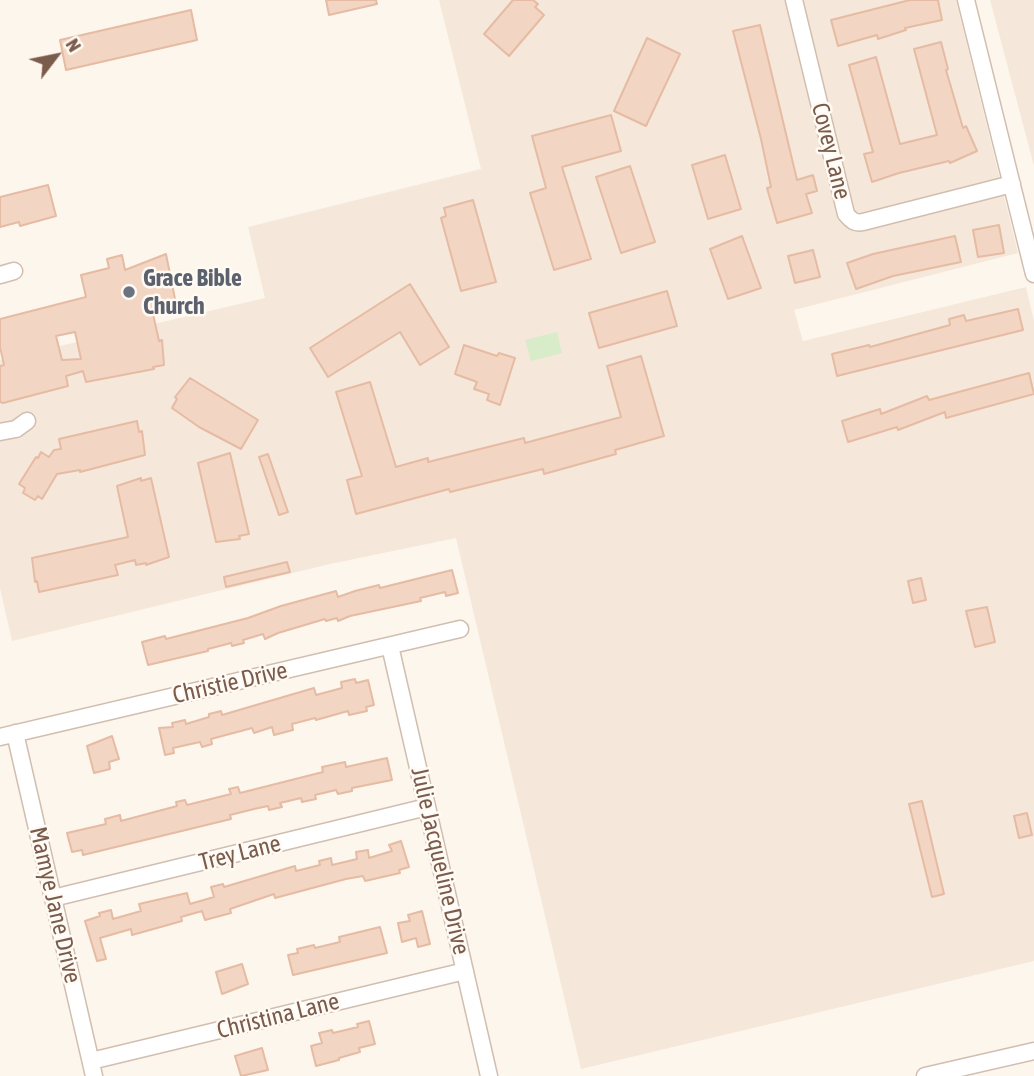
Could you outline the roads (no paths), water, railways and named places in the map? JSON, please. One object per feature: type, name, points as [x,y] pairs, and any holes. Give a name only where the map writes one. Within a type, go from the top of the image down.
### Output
[{"type":"street","name":"Covey Lane","points":[[794,0],[846,214],[852,221],[863,222],[1012,184]]},
{"type":"street","points":[[966,0],[1034,274]]},
{"type":"street","points":[[0,421],[13,418],[27,421],[16,429],[0,432]]},
{"type":"street","name":"Christie Drive","points":[[8,735],[460,629]]},
{"type":"street","name":"Julie Jacqueline Drive","points":[[390,646],[489,1076]]},
{"type":"street","name":"Mamye Jane Drive","points":[[8,735],[53,898],[92,1068]]},
{"type":"street","name":"Trey Lane","points":[[53,898],[428,807]]},
{"type":"street","name":"Christina Lane","points":[[92,1068],[465,971]]},
{"type":"street","points":[[925,1076],[1034,1051]]},
{"type":"place","name":"Grace Bible Church","points":[[129,292]]}]
